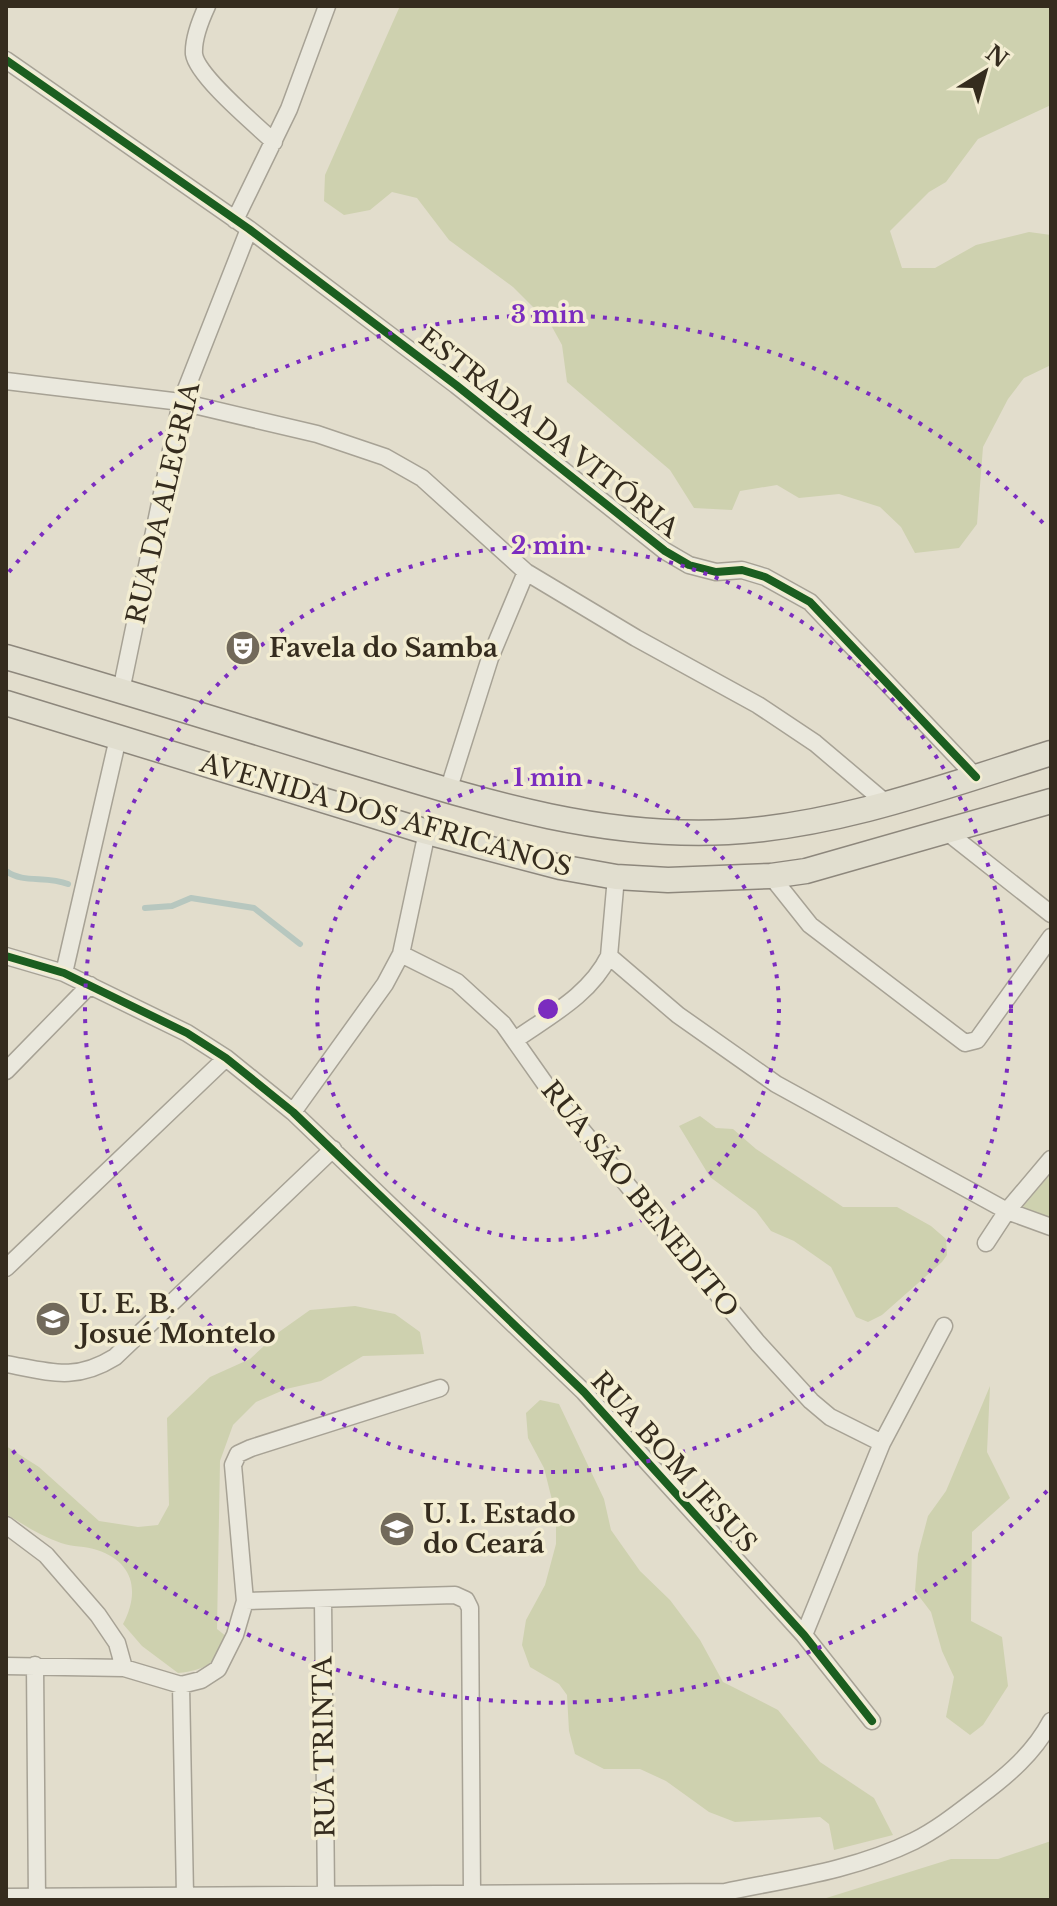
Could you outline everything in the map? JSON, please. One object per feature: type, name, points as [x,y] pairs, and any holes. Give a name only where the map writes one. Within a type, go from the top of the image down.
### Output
[{"type":"main road","name":"AVENIDA DOS AFRICANOS","points":[[6,657],[533,814],[579,824],[668,833],[728,832],[783,826],[886,803],[1051,753]]},
{"type":"main road","name":"AVENIDA DOS AFRICANOS","points":[[6,703],[427,832],[512,856],[616,877],[668,880],[771,876],[806,871],[1051,801]]},
{"type":"main road","points":[[886,803],[899,845]]},
{"type":"street","points":[[207,6],[196,36],[194,55],[201,71],[274,142]]},
{"type":"street","name":"RUA DA ALEGRIA","points":[[121,691],[181,402],[242,225],[327,6]]},
{"type":"street","name":"ESTRADA DA VITÓRIA","points":[[6,60],[242,225],[456,385],[665,551],[689,565],[716,572],[742,570],[765,577],[810,602],[976,777]]},
{"type":"street","points":[[6,381],[181,402],[317,434],[385,457],[422,478],[526,572],[636,638],[758,705],[815,743],[886,803]]},
{"type":"street","points":[[448,791],[490,658],[526,572]]},
{"type":"street","points":[[64,973],[118,738]]},
{"type":"street","points":[[293,1112],[385,984],[401,954],[427,832]]},
{"type":"street","points":[[947,832],[1051,914]]},
{"type":"street","points":[[771,876],[810,925],[965,1043],[977,1040],[1051,937]]},
{"type":"street","points":[[515,1040],[589,986],[609,956],[616,877]]},
{"type":"street","name":"RUA SÃO BENEDITO","points":[[401,954],[440,971],[483,1004],[515,1040],[553,1095],[758,1343],[811,1401],[830,1417],[882,1443]]},
{"type":"street","name":"RUA BOM JESUS","points":[[6,956],[64,973],[187,1033],[226,1058],[293,1112],[584,1392],[804,1635],[872,1721]]},
{"type":"street","points":[[609,956],[678,1015],[776,1084],[1007,1211],[1051,1227]]},
{"type":"street","points":[[6,1071],[90,985]]},
{"type":"street","points":[[6,1268],[226,1058]]},
{"type":"street","points":[[6,1364],[69,1373],[94,1370],[115,1357],[333,1149]]},
{"type":"street","points":[[986,1243],[1007,1211],[1051,1159]]},
{"type":"street","points":[[804,1635],[882,1443],[944,1326]]},
{"type":"street","points":[[6,1666],[124,1668],[181,1685],[201,1680],[218,1669],[235,1635],[245,1601],[233,1465],[238,1454],[440,1388]]},
{"type":"street","points":[[6,1525],[46,1555],[98,1615],[117,1643],[124,1668]]},
{"type":"street","points":[[245,1601],[455,1595],[466,1600],[470,1608],[472,1893]]},
{"type":"street","name":"RUA TRINTA","points":[[323,1600],[326,1894]]},
{"type":"street","points":[[35,1665],[37,1898]]},
{"type":"street","points":[[181,1685],[185,1895]]},
{"type":"street","points":[[6,1897],[291,1897],[326,1894],[438,1897],[472,1893],[720,1896],[866,1860],[915,1840],[957,1815],[1007,1775],[1035,1747],[1051,1721]]},
{"type":"green space","points":[[400,6],[1051,6],[1051,105],[978,139],[946,182],[929,192],[890,231],[902,268],[935,268],[976,245],[1029,232],[1051,235],[1051,365],[1024,378],[1008,399],[983,447],[977,524],[959,548],[915,553],[901,527],[880,507],[839,494],[799,498],[777,485],[740,491],[732,510],[694,508],[670,470],[567,382],[562,345],[551,325],[513,287],[449,240],[417,198],[392,192],[370,210],[344,215],[324,201],[325,175]]},
{"type":"green space","points":[[700,1116],[716,1128],[733,1129],[756,1149],[843,1207],[897,1207],[931,1226],[946,1239],[947,1255],[882,1315],[868,1322],[856,1317],[831,1267],[794,1241],[771,1231],[756,1211],[710,1177],[679,1126]]},
{"type":"green space","points":[[1051,1173],[1051,1222],[1022,1208]]},
{"type":"green space","points":[[355,1306],[395,1314],[420,1332],[424,1354],[363,1356],[321,1381],[286,1389],[256,1402],[233,1425],[220,1461],[217,1629],[227,1637],[209,1664],[178,1673],[142,1646],[123,1624],[132,1590],[126,1570],[119,1562],[97,1550],[54,1540],[6,1514],[6,1446],[39,1467],[99,1521],[138,1527],[158,1525],[169,1505],[167,1418],[210,1377],[250,1359],[279,1332],[310,1310]]},
{"type":"green space","points":[[990,1386],[987,1452],[1010,1498],[972,1532],[971,1621],[1002,1637],[1008,1686],[983,1725],[970,1735],[946,1717],[954,1677],[942,1651],[931,1612],[915,1591],[918,1554],[928,1516],[946,1491]]},
{"type":"green space","points":[[540,1400],[559,1404],[604,1499],[611,1530],[640,1571],[670,1600],[700,1640],[723,1682],[778,1710],[820,1762],[874,1798],[893,1835],[834,1850],[829,1824],[820,1817],[735,1822],[709,1812],[666,1781],[640,1769],[604,1769],[575,1754],[569,1731],[567,1695],[559,1684],[530,1667],[522,1645],[526,1620],[545,1585],[556,1544],[556,1516],[544,1468],[528,1438],[526,1413]]},
{"type":"green space","points":[[1051,1841],[1051,1900],[820,1900],[951,1859],[998,1859]]},
{"type":"waterway","points":[[6,871],[20,877],[68,884]]},
{"type":"waterway","points":[[145,908],[172,906],[191,898],[254,908],[300,944]]},
{"type":"cycle path","points":[[6,60],[249,229],[456,385],[665,551],[689,565],[716,572],[742,570],[765,577],[810,602],[976,777]]},
{"type":"cycle path","points":[[6,956],[64,973],[187,1033],[226,1058],[293,1112],[584,1392],[804,1635],[872,1721]]},
{"type":"place","name":"Favela do Samba","points":[[243,648]]},
{"type":"place","name":"U. E. B. Josué Montelo","points":[[53,1319]]},
{"type":"place","name":"U. I. Estado do Ceará","points":[[397,1529]]}]
